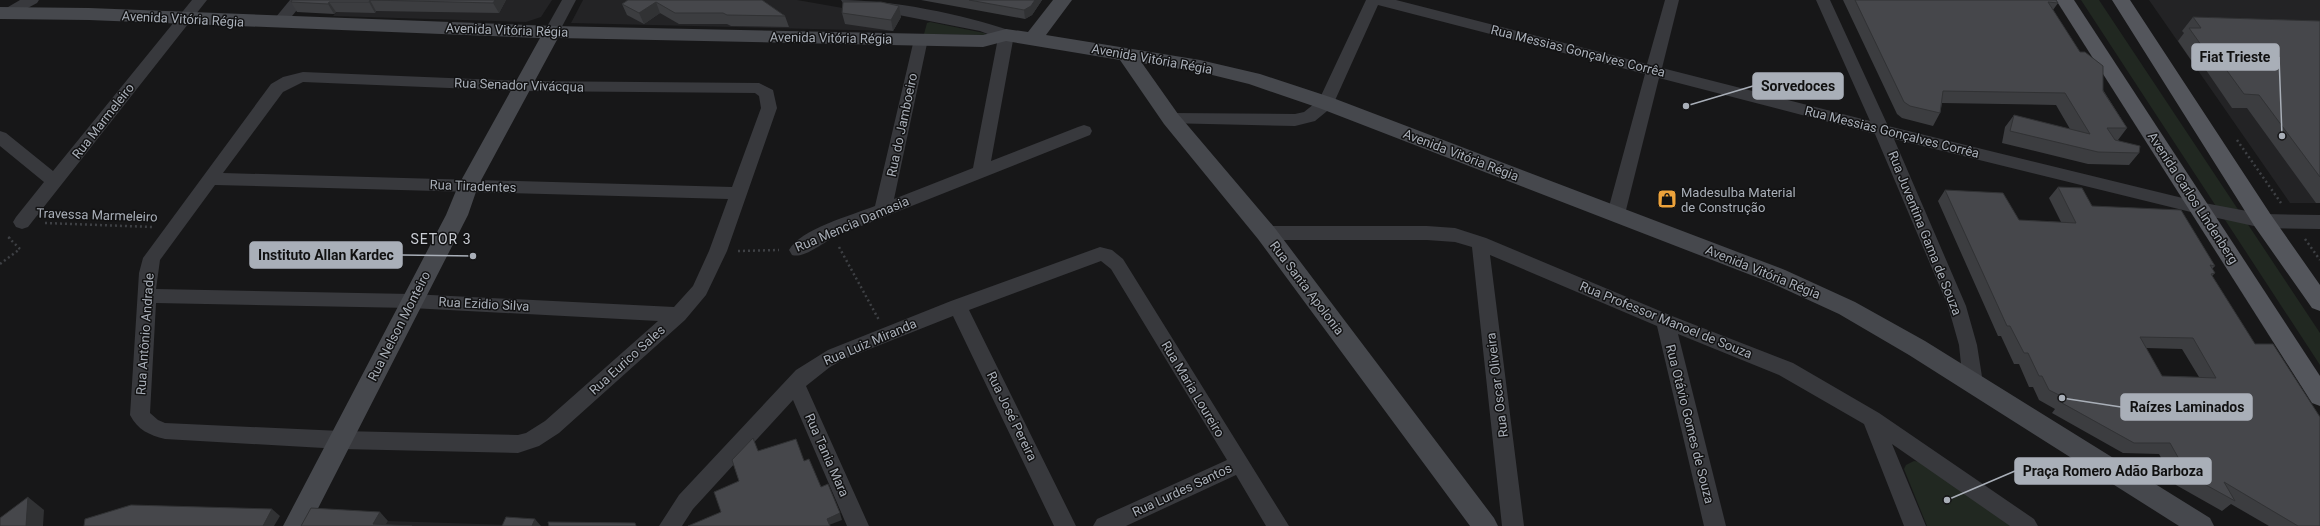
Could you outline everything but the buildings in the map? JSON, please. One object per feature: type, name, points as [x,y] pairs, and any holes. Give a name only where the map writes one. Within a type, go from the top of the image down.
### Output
[{"type":"main road","name":"Avenida Carlos Lindenberg","points":[[2065,0],[2320,396]]},
{"type":"main road","points":[[2121,0],[2263,220],[2320,302]]},
{"type":"street","points":[[3,14],[32,0]]},
{"type":"street","name":"Rua Marmeleiro","points":[[22,222],[182,20],[200,0]]},
{"type":"street","points":[[279,23],[298,0]]},
{"type":"street","name":"Rua Nelson Monteiro","points":[[296,526],[411,300],[457,215],[468,186],[569,0]]},
{"type":"street","points":[[848,0],[990,28],[1006,35],[981,171]]},
{"type":"street","points":[[1032,39],[1063,0]]},
{"type":"street","points":[[1171,119],[1295,120],[1309,117],[1326,103],[1373,0]]},
{"type":"street","name":"Rua Messias Gonçalves Corrêa","points":[[1377,0],[1655,70],[1882,130],[2199,208],[2263,220],[2320,222]]},
{"type":"street","points":[[1616,214],[1655,70],[1672,0]]},
{"type":"street","name":"Rua Juventina Gama de Souza","points":[[1823,0],[1882,130],[1957,306],[1968,345],[1973,382]]},
{"type":"street","name":"Avenida Vitória Régia","points":[[3,14],[89,14],[182,20],[552,32],[983,40],[1006,35],[1200,66],[1245,77],[1326,103],[1777,276],[1847,308],[1973,382],[2201,526]]},
{"type":"street","name":"Rua do Jamboeiro","points":[[883,210],[916,39],[918,14]]},
{"type":"street","name":"Rua Santa Apolonia","points":[[1126,54],[1171,119],[1266,233],[1485,526]]},
{"type":"street","name":"Rua Senador Vivácqua","points":[[277,88],[289,81],[314,76],[522,86],[759,88],[763,90]]},
{"type":"street","name":"Rua Antônio Andrade","points":[[277,88],[172,228],[152,258],[148,273],[140,415],[144,422],[152,428],[165,430],[341,440]]},
{"type":"street","name":"Rua Eurico Sales","points":[[341,440],[518,444],[532,440],[552,427],[678,315],[700,290],[718,251],[737,193],[769,108],[769,99],[763,90]]},
{"type":"street","name":"Rua Mencia Damasia","points":[[798,250],[812,240],[830,231],[1084,131]]},
{"type":"street","points":[[0,137],[55,182]]},
{"type":"street","name":"Rua Tiradentes","points":[[210,179],[737,193]]},
{"type":"street","name":"Rua Professor Manoel de Souza","points":[[1266,233],[1427,233],[1455,235],[1480,243],[1665,321],[1786,369],[1872,419],[2027,526]]},
{"type":"street","name":"Rua Oscar Oliveira","points":[[1480,243],[1513,526]]},
{"type":"street","name":"Rua Luiz Miranda","points":[[670,526],[686,502],[796,385],[823,361],[958,306],[1092,256],[1106,255]]},
{"type":"street","name":"Rua Maria Loureiro","points":[[1106,255],[1117,264],[1278,526]]},
{"type":"street","name":"Rua Ezidio Silva","points":[[147,296],[411,300],[678,315]]},
{"type":"street","name":"Rua José Pereira","points":[[958,306],[1065,526]]},
{"type":"street","name":"Rua Otávio Gomes de Souza","points":[[1665,321],[1715,526]]},
{"type":"street","name":"Rua Tania Mara","points":[[796,385],[858,526]]},
{"type":"street","points":[[1872,419],[1915,526]]},
{"type":"street","name":"Rua Lurdes Santos","points":[[1104,526],[1239,464]]},
{"type":"path","name":"Travessa Marmeleiro","points":[[22,222],[172,228]]},
{"type":"path","points":[[0,264],[20,249],[9,238],[22,222]]},
{"type":"path","points":[[830,231],[887,334]]},
{"type":"path","name":"Rua Mencia Damasia","points":[[718,251],[798,250]]},
{"type":"shaded area","points":[[346,0],[552,0],[541,17],[526,22],[333,16]]},
{"type":"shaded area","points":[[583,0],[797,0],[900,18],[893,31],[571,23]]},
{"type":"shaded area","points":[[2081,0],[2099,0],[2320,333],[2320,365]]},
{"type":"shaded area","points":[[2149,0],[2320,0],[2320,203],[2290,203]]},
{"type":"shaded area","points":[[930,22],[988,35],[924,34],[927,23]]},
{"type":"shaded area","points":[[1914,461],[1921,462],[2013,526],[1927,526],[1904,469],[1906,465]]},
{"type":"shaded area","points":[[388,521],[513,525],[521,526],[385,526]]},
{"type":"place","name":"Sorvedoces","points":[[1686,106]]},
{"type":"place","name":"Fiat Trieste","points":[[2282,136]]},
{"type":"place","name":"Madesulba Material de Construção","points":[[1667,199]]},
{"type":"place","name":"Instituto Allan Kardec","points":[[473,256]]},
{"type":"place","name":"Raízes Laminados","points":[[2062,398]]},
{"type":"place","name":"Praça Romero Adão Barboza","points":[[1947,500]]},
{"type":"district","name":"SETOR 3","points":[[441,239]]}]
